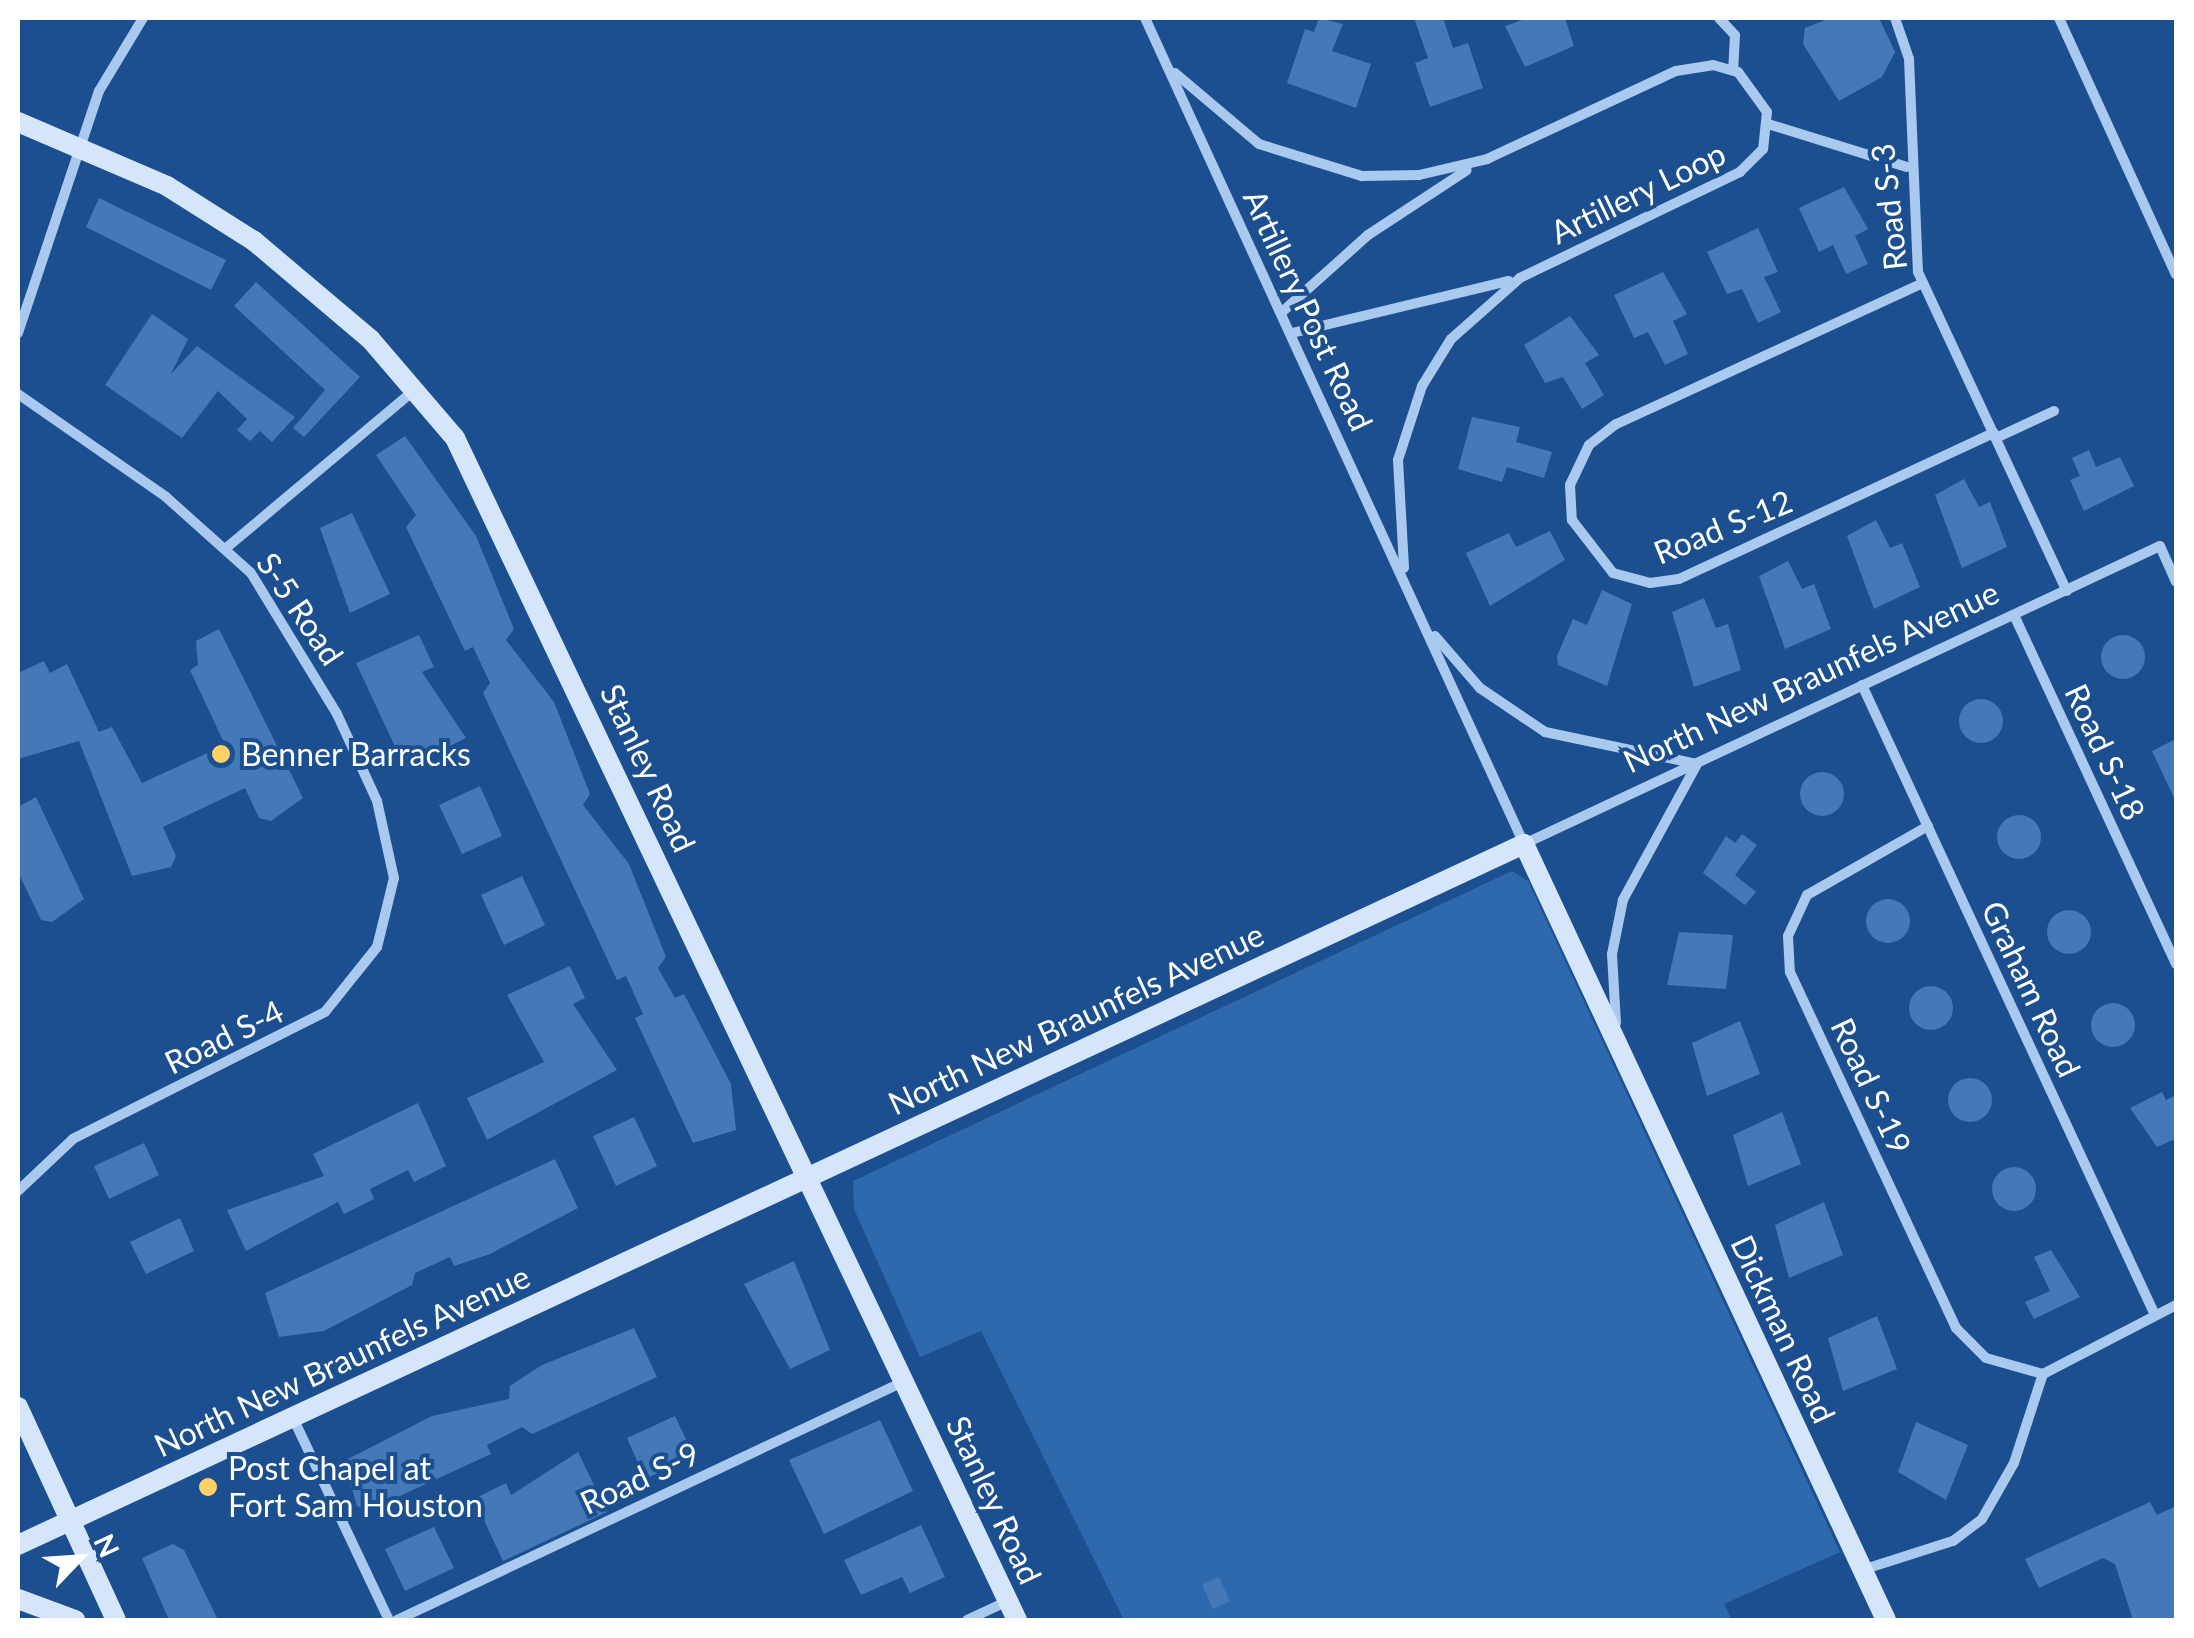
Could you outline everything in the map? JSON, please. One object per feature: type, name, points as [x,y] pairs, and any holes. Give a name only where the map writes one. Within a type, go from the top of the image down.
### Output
[{"type":"street","points":[[18,332],[99,91],[143,18]]},
{"type":"street","name":"Artillery Post Road","points":[[1145,18],[1524,844]]},
{"type":"street","points":[[1719,18],[1734,35],[1734,70],[1768,124],[1907,168]]},
{"type":"street","name":"Road S-3","points":[[1895,18],[1910,59],[1907,168],[1922,283],[2067,591]]},
{"type":"street","points":[[2059,18],[2176,275]]},
{"type":"street","points":[[1166,62],[1234,129],[1333,172],[1419,175],[1487,159]]},
{"type":"street","points":[[1282,312],[1418,197],[1487,159],[1676,71],[1734,70]]},
{"type":"street","name":"Stanley Road","points":[[18,122],[166,186],[254,242],[417,389],[483,488],[1012,1611]]},
{"type":"street","name":"Artillery Loop","points":[[1406,584],[1395,487],[1410,418],[1451,339],[1520,278],[1740,172],[1763,149],[1768,124]]},
{"type":"street","points":[[1292,334],[1520,278]]},
{"type":"street","name":"Road S-12","points":[[1922,283],[1616,424],[1589,446],[1570,485],[1579,535],[1612,573],[1679,579],[1995,436]]},
{"type":"street","name":"S-5 Road","points":[[394,878],[376,801],[337,714],[276,606],[225,549],[417,389]]},
{"type":"street","points":[[18,394],[225,549]]},
{"type":"street","points":[[1995,436],[2054,411]]},
{"type":"street","name":"North New Braunfels Avenue","points":[[18,1545],[2160,546],[2176,582]]},
{"type":"street","name":"Road S-18","points":[[2014,615],[2176,964]]},
{"type":"street","name":"Artillery Post Road","points":[[1425,624],[1480,688],[1545,732],[1697,764]]},
{"type":"street","name":"Graham Road","points":[[1862,685],[2155,1314]]},
{"type":"street","name":"Dickman Road","points":[[1626,1062],[1612,982],[1616,926],[1636,864],[1697,764]]},
{"type":"street","name":"Road S-19","points":[[1928,826],[1807,895],[1788,936],[1790,972],[1956,1328],[1986,1358],[2043,1374]]},
{"type":"street","name":"Dickman Road","points":[[1524,844],[1886,1620]]},
{"type":"street","name":"Road S-4","points":[[18,1192],[73,1139],[326,1012],[377,947],[394,878]]},
{"type":"street","points":[[1862,1570],[1953,1541],[1982,1519],[2014,1463],[2043,1374],[2176,1305]]},
{"type":"street","name":"Road S-9","points":[[398,1620],[905,1381]]},
{"type":"street","points":[[18,1406],[116,1620]]},
{"type":"street","points":[[292,1417],[389,1620]]},
{"type":"street","points":[[18,1599],[75,1620]]},
{"type":"street","points":[[967,1620],[1012,1611]]},
{"type":"shaded area","points":[[1512,871],[1528,881],[1840,1552],[1724,1604],[1732,1620],[1124,1620],[981,1331],[920,1357],[854,1209],[853,1181]]},
{"type":"building","points":[[1319,18],[1343,24],[1332,51],[1371,64],[1356,108],[1287,83],[1305,29],[1314,32]]},
{"type":"building","points":[[1414,18],[1443,18],[1453,48],[1468,43],[1483,88],[1430,107],[1415,63],[1428,58]]},
{"type":"building","points":[[1528,18],[1565,18],[1574,46],[1525,67],[1505,26]]},
{"type":"building","points":[[1830,18],[1879,18],[1895,52],[1882,77],[1839,101],[1803,44],[1805,28]]},
{"type":"building","points":[[1844,187],[1868,229],[1855,236],[1868,264],[1846,274],[1833,245],[1819,252],[1799,208]]},
{"type":"building","points":[[99,198],[226,260],[211,290],[86,227]]},
{"type":"building","points":[[1758,228],[1778,272],[1764,277],[1781,312],[1758,323],[1742,289],[1727,294],[1707,252]]},
{"type":"building","points":[[1663,272],[1687,314],[1673,321],[1688,354],[1665,365],[1648,332],[1634,338],[1614,295]]},
{"type":"building","points":[[256,282],[360,377],[304,437],[293,428],[325,390],[234,306]]},
{"type":"building","points":[[152,314],[188,339],[171,374],[197,346],[295,417],[272,442],[260,431],[250,441],[237,430],[247,419],[218,391],[182,438],[105,385]]},
{"type":"building","points":[[1570,316],[1599,355],[1585,363],[1604,395],[1582,409],[1563,377],[1545,383],[1524,345]]},
{"type":"building","points":[[1472,417],[1520,427],[1516,442],[1552,452],[1544,478],[1507,467],[1502,482],[1458,469]]},
{"type":"building","points":[[405,436],[476,536],[514,629],[506,640],[554,702],[590,794],[583,805],[629,864],[666,957],[658,968],[675,998],[684,994],[731,1084],[736,1130],[693,1143],[635,1018],[643,1014],[626,976],[617,980],[483,693],[490,683],[473,647],[465,651],[406,527],[416,515],[376,455]]},
{"type":"building","points":[[2089,450],[2096,467],[2120,457],[2134,486],[2084,511],[2070,480],[2080,476],[2072,458]]},
{"type":"building","points":[[1964,479],[1979,507],[1990,502],[2007,547],[1962,568],[1935,495]]},
{"type":"building","points":[[352,513],[390,594],[350,613],[320,528]]},
{"type":"building","points":[[1876,520],[1890,548],[1902,543],[1920,587],[1874,609],[1847,536]]},
{"type":"building","points":[[1550,531],[1565,560],[1490,606],[1466,553],[1509,533],[1516,547]]},
{"type":"building","points":[[1788,561],[1802,589],[1814,584],[1831,629],[1785,649],[1759,576]]},
{"type":"building","points":[[1602,590],[1632,604],[1607,686],[1558,665],[1557,656],[1573,619],[1587,625]]},
{"type":"building","points":[[1704,598],[1716,628],[1728,624],[1741,670],[1694,687],[1672,612]]},
{"type":"building","name":"Benner Barracks","points":[[219,629],[303,798],[271,821],[259,818],[245,788],[163,827],[176,856],[171,867],[132,876],[79,741],[18,759],[18,673],[44,661],[50,673],[67,664],[99,732],[112,727],[142,783],[225,745],[190,670],[198,665],[196,641]]},
{"type":"building","points":[[419,635],[434,667],[422,672],[466,738],[405,768],[356,663]]},
{"type":"building","points":[[2123,635],[2138,642],[2145,657],[2138,672],[2123,679],[2108,672],[2101,657],[2108,642]]},
{"type":"building","points":[[1981,699],[1996,706],[2003,721],[1996,736],[1981,743],[1966,736],[1959,721],[1966,706]]},
{"type":"building","points":[[2176,739],[2176,802],[2152,751]]},
{"type":"building","points":[[1822,772],[1837,779],[1844,794],[1837,809],[1822,816],[1807,809],[1800,794],[1807,779]]},
{"type":"building","points":[[480,786],[502,836],[462,854],[439,805]]},
{"type":"building","points":[[36,797],[84,899],[52,922],[41,920],[18,872],[18,807]]},
{"type":"building","points":[[2019,815],[2034,822],[2041,837],[2034,852],[2019,859],[2004,852],[1997,837],[2004,822]]},
{"type":"building","points":[[1742,834],[1757,845],[1735,875],[1756,892],[1745,905],[1703,873],[1726,836],[1735,843]]},
{"type":"building","points":[[522,876],[545,925],[504,945],[481,895]]},
{"type":"building","points":[[1888,899],[1904,905],[1910,921],[1904,937],[1888,943],[1872,937],[1866,921],[1872,905]]},
{"type":"building","points":[[2069,910],[2085,916],[2091,932],[2085,948],[2069,954],[2053,948],[2047,932],[2053,916]]},
{"type":"building","points":[[1679,932],[1733,935],[1726,989],[1667,985]]},
{"type":"building","points":[[570,966],[585,998],[573,1004],[617,1070],[487,1140],[467,1098],[544,1062],[507,995]]},
{"type":"building","points":[[1931,986],[1947,992],[1953,1008],[1947,1024],[1931,1030],[1915,1024],[1909,1008],[1915,992]]},
{"type":"building","points":[[2113,1003],[2128,1010],[2135,1025],[2128,1040],[2113,1047],[2098,1040],[2091,1025],[2098,1010]]},
{"type":"building","points":[[1740,1021],[1760,1074],[1707,1096],[1692,1043]]},
{"type":"building","points":[[1970,1078],[1986,1084],[1992,1100],[1986,1116],[1970,1122],[1954,1116],[1948,1100],[1954,1084]]},
{"type":"building","points":[[2162,1092],[2166,1100],[2176,1095],[2175,1139],[2157,1147],[2130,1108]]},
{"type":"building","points":[[418,1103],[446,1166],[414,1182],[408,1170],[370,1189],[374,1199],[344,1214],[338,1202],[246,1251],[227,1210],[324,1176],[313,1154]]},
{"type":"building","points":[[1782,1112],[1801,1164],[1748,1186],[1733,1135]]},
{"type":"building","points":[[634,1117],[657,1166],[616,1186],[593,1136]]},
{"type":"building","points":[[144,1143],[159,1175],[109,1199],[94,1166]]},
{"type":"building","points":[[555,1159],[578,1208],[490,1254],[454,1266],[450,1257],[415,1273],[412,1285],[324,1331],[279,1337],[265,1293]]},
{"type":"building","points":[[2014,1167],[2029,1174],[2036,1189],[2029,1204],[2014,1211],[1999,1204],[1992,1189],[1999,1174]]},
{"type":"building","points":[[1824,1202],[1843,1255],[1789,1278],[1775,1225]]},
{"type":"building","points":[[180,1218],[194,1251],[146,1274],[130,1242]]},
{"type":"building","points":[[2051,1250],[2080,1297],[2034,1319],[2025,1302],[2050,1291],[2034,1257]]},
{"type":"building","points":[[794,1261],[830,1350],[790,1369],[744,1284]]},
{"type":"building","points":[[1877,1316],[1897,1369],[1843,1391],[1828,1338]]},
{"type":"building","points":[[634,1328],[657,1377],[532,1434],[522,1427],[487,1445],[491,1454],[367,1511],[357,1506],[344,1461],[432,1416],[509,1399],[510,1386],[542,1365]]},
{"type":"building","points":[[675,1416],[694,1456],[645,1479],[627,1438]]},
{"type":"building","points":[[880,1420],[913,1491],[824,1534],[789,1460]]},
{"type":"building","points":[[1916,1422],[1968,1445],[1946,1500],[1898,1472]]},
{"type":"building","points":[[578,1452],[607,1512],[503,1561],[474,1499],[506,1483],[511,1495]]},
{"type":"building","points":[[2150,1502],[2157,1515],[2176,1506],[2176,1620],[2133,1620],[2115,1564],[2103,1558],[2039,1588],[2025,1559]]},
{"type":"building","points":[[921,1525],[945,1577],[910,1593],[902,1577],[861,1595],[844,1560]]},
{"type":"building","points":[[434,1527],[454,1568],[405,1591],[385,1549]]},
{"type":"building","points":[[173,1544],[184,1550],[218,1620],[169,1620],[142,1558]]},
{"type":"building","points":[[1219,1577],[1230,1601],[1213,1609],[1202,1585]]},
{"type":"place","name":"Benner Barracks","points":[[221,754]]},
{"type":"place","name":"Post Chapel at Fort Sam Houston","points":[[208,1487]]}]
